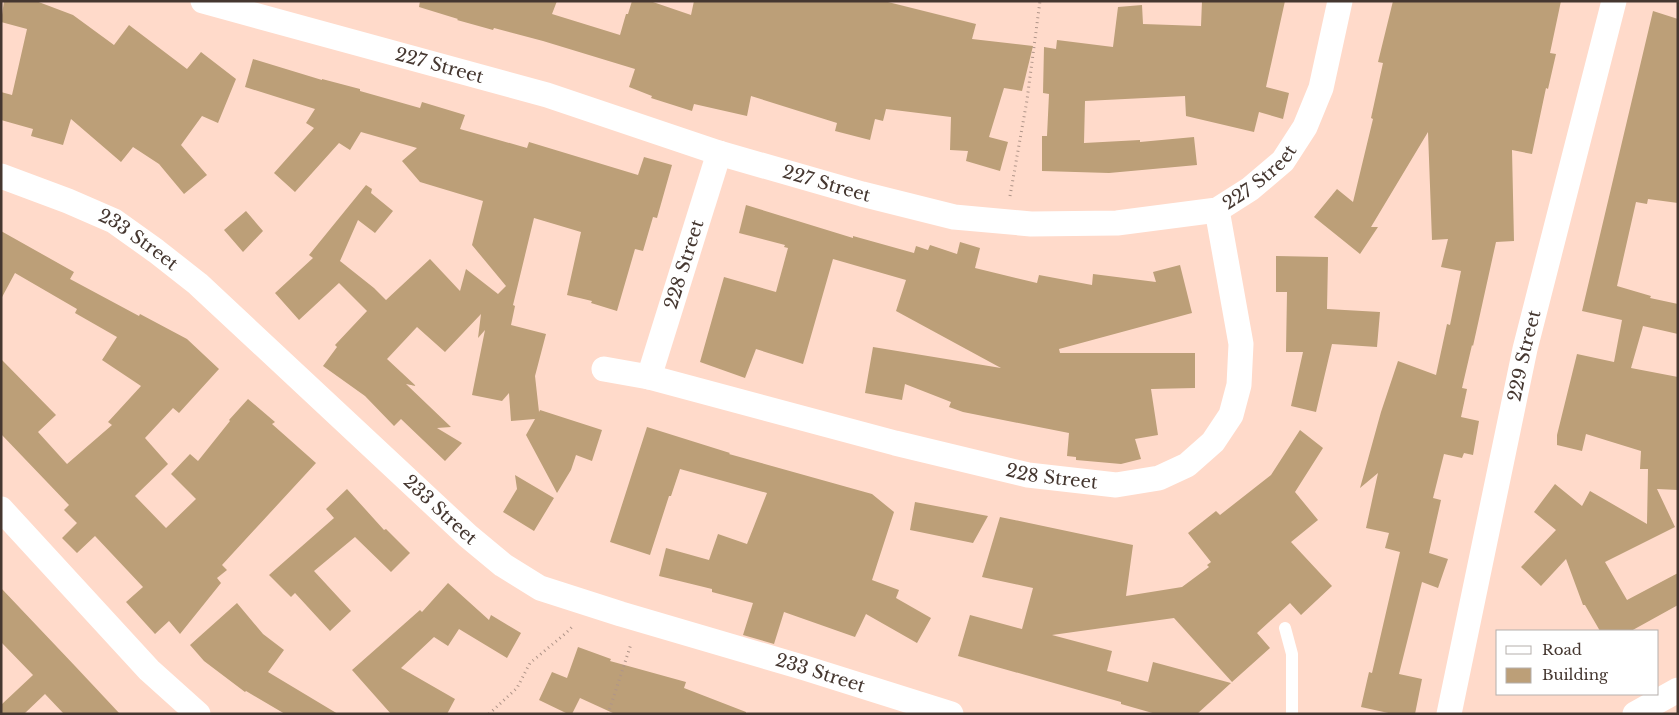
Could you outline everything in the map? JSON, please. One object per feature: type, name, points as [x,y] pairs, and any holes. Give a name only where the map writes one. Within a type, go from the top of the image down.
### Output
[{"type":"street","name":"227 Street","points":[[203,1],[548,95],[719,153],[862,194],[954,217],[1031,224],[1117,223],[1217,210],[1250,189],[1283,161],[1305,127],[1321,88],[1340,1]]},
{"type":"street","name":"229 Street","points":[[1448,714],[1525,349],[1614,1]]},
{"type":"street","name":"228 Street","points":[[649,378],[719,153]]},
{"type":"street","name":"233 Street","points":[[1,176],[68,201],[114,222],[156,251],[198,284],[468,536],[496,559],[540,588],[951,714]]},
{"type":"street","name":"228 Street","points":[[604,369],[649,378],[1028,475],[1116,485],[1159,478],[1188,465],[1213,442],[1231,415],[1239,385],[1241,344],[1217,210]]},
{"type":"street","points":[[1,509],[149,670],[198,714]]},
{"type":"street","points":[[1635,714],[1678,690]]},
{"type":"lane","points":[[1285,628],[1292,654],[1292,714]]},
{"type":"path","points":[[1006,222],[1027,100],[1040,1]]},
{"type":"path","points":[[489,714],[517,688],[530,664],[576,622],[585,602]]},
{"type":"path","points":[[608,714],[639,619]]},
{"type":"building","points":[[4,1],[36,1],[73,15],[114,45],[129,25],[187,69],[201,52],[236,79],[218,123],[202,116],[181,145],[207,175],[184,194],[159,164],[133,147],[121,162],[71,119],[63,145],[31,136],[33,129],[1,120],[1,92],[12,95],[27,29],[1,22]]},
{"type":"building","points":[[420,1],[557,1],[552,14],[620,35],[632,1],[650,1],[691,15],[694,1],[884,1],[976,24],[972,39],[1033,46],[1022,91],[1004,88],[989,137],[1008,142],[1000,171],[966,161],[968,151],[950,150],[951,117],[886,109],[883,121],[875,119],[870,140],[835,131],[837,123],[751,96],[747,116],[694,104],[692,111],[651,98],[652,96],[629,87],[635,69],[543,41],[457,20],[419,7]]},
{"type":"building","points":[[1202,1],[1285,1],[1266,87],[1289,93],[1283,119],[1259,112],[1254,132],[1186,116],[1185,96],[1085,101],[1084,143],[1140,140],[1140,142],[1194,137],[1197,165],[1109,173],[1042,171],[1042,136],[1047,136],[1049,94],[1043,93],[1044,47],[1056,49],[1057,40],[1113,47],[1118,7],[1142,5],[1143,24],[1201,26]]},
{"type":"building","points":[[1393,1],[1561,1],[1550,53],[1556,54],[1548,89],[1546,88],[1532,154],[1512,150],[1514,241],[1496,242],[1462,388],[1467,389],[1461,417],[1479,421],[1473,455],[1464,453],[1462,458],[1444,454],[1433,498],[1441,500],[1429,553],[1448,559],[1438,588],[1422,582],[1399,674],[1422,679],[1415,714],[1393,714],[1361,707],[1369,672],[1372,673],[1400,552],[1385,548],[1389,533],[1366,528],[1378,473],[1360,488],[1381,412],[1398,361],[1436,375],[1447,324],[1450,325],[1461,271],[1441,267],[1448,239],[1432,240],[1428,132],[1371,227],[1378,227],[1360,254],[1314,217],[1337,189],[1353,202],[1373,119],[1371,118],[1383,63],[1378,62]]},
{"type":"building","points":[[1653,11],[1678,19],[1678,203],[1648,199],[1647,204],[1636,202],[1617,286],[1651,296],[1650,298],[1678,304],[1678,334],[1643,326],[1631,368],[1678,377],[1678,490],[1657,489],[1675,527],[1605,562],[1627,600],[1678,573],[1678,605],[1633,630],[1599,630],[1585,605],[1583,605],[1566,559],[1541,586],[1521,567],[1556,530],[1534,512],[1555,484],[1582,506],[1590,491],[1647,524],[1648,469],[1640,469],[1641,451],[1586,434],[1582,451],[1557,445],[1557,435],[1577,354],[1614,362],[1622,320],[1582,311]]},
{"type":"building","points":[[253,59],[420,108],[422,102],[465,115],[460,129],[527,148],[529,142],[638,175],[644,157],[672,165],[657,218],[653,217],[643,251],[635,249],[617,311],[591,303],[592,301],[567,295],[581,232],[534,218],[513,305],[515,306],[511,325],[546,334],[535,376],[539,412],[540,410],[602,430],[592,461],[576,455],[571,470],[557,493],[526,435],[535,419],[511,421],[509,393],[502,401],[472,395],[485,330],[478,338],[481,314],[445,352],[417,327],[387,359],[416,386],[406,384],[451,427],[437,428],[462,443],[445,461],[401,419],[394,426],[365,396],[323,366],[337,347],[335,345],[367,311],[339,283],[299,320],[275,293],[313,258],[309,255],[366,185],[372,189],[371,193],[393,211],[375,233],[358,220],[340,261],[386,300],[430,259],[460,291],[466,269],[498,294],[506,286],[472,245],[483,201],[420,182],[402,161],[417,148],[361,132],[350,150],[339,143],[295,192],[274,173],[314,128],[306,123],[315,109],[245,87]]},
{"type":"building","points":[[746,205],[853,238],[853,236],[914,253],[916,246],[928,250],[930,245],[957,254],[960,242],[980,248],[975,268],[1037,283],[1039,275],[1092,285],[1093,274],[1156,282],[1153,272],[1180,265],[1192,313],[1059,349],[1060,353],[1195,353],[1195,388],[1151,389],[1158,435],[1135,439],[1141,459],[1121,464],[1076,460],[1076,457],[1067,456],[1069,433],[963,412],[949,407],[951,402],[905,384],[902,400],[865,393],[873,347],[1001,368],[896,311],[906,280],[833,259],[803,364],[756,349],[745,378],[700,362],[724,277],[776,292],[788,248],[784,247],[785,245],[739,233]]},
{"type":"building","points":[[246,211],[263,231],[243,252],[224,230]]},
{"type":"building","points":[[1,231],[74,272],[70,279],[187,339],[219,369],[179,413],[173,408],[145,438],[168,464],[135,496],[166,528],[196,499],[171,474],[190,454],[198,461],[229,420],[248,399],[275,422],[272,424],[316,463],[222,565],[227,570],[217,578],[221,583],[180,634],[169,621],[155,634],[126,602],[143,587],[95,536],[77,553],[62,538],[77,523],[64,510],[69,505],[1,434],[1,359],[56,415],[38,432],[67,464],[112,425],[108,422],[141,386],[102,360],[117,337],[75,313],[77,309],[15,273],[1,299]]},
{"type":"building","points":[[1276,256],[1328,257],[1327,309],[1380,312],[1377,347],[1332,344],[1316,412],[1291,406],[1303,352],[1286,352],[1287,292],[1276,292]]},
{"type":"building","points":[[647,427],[729,454],[872,494],[894,512],[872,580],[899,590],[896,598],[931,618],[917,643],[866,614],[855,637],[784,612],[774,644],[743,635],[753,603],[712,592],[712,589],[659,576],[666,548],[709,560],[718,534],[747,544],[767,493],[680,469],[650,555],[610,542]]},
{"type":"building","points":[[1300,430],[1323,448],[1295,492],[1318,520],[1291,542],[1332,586],[1301,615],[1290,603],[1257,633],[1270,648],[1232,682],[1174,618],[1052,635],[1112,651],[1107,671],[1148,682],[1153,662],[1231,683],[1197,714],[1156,714],[1121,704],[1121,702],[958,656],[970,615],[1022,629],[1033,588],[982,577],[1000,517],[1133,545],[1126,596],[1182,587],[1209,567],[1207,565],[1211,562],[1188,533],[1216,511],[1220,515],[1271,475]]},
{"type":"building","points":[[515,475],[554,498],[534,531],[503,512],[517,489]]},
{"type":"building","points":[[347,489],[384,530],[386,529],[410,553],[391,572],[355,537],[314,571],[351,611],[330,631],[295,593],[291,597],[269,575],[334,518],[326,509]]},
{"type":"building","points":[[915,502],[988,516],[973,543],[910,530]]},
{"type":"building","points":[[448,583],[489,620],[491,615],[521,633],[507,658],[459,629],[448,646],[434,637],[401,668],[455,699],[447,714],[391,714],[352,670],[420,610],[422,612]]},
{"type":"building","points":[[1,588],[120,714],[64,714],[45,694],[24,714],[1,714],[1,705],[33,675],[1,642]]},
{"type":"building","points":[[237,603],[263,634],[284,650],[268,672],[338,714],[285,714],[245,692],[204,661],[190,645]]},
{"type":"building","points":[[578,647],[611,659],[610,661],[686,682],[684,688],[746,712],[746,714],[615,714],[580,698],[572,714],[568,714],[539,700],[552,672],[567,678]]}]
